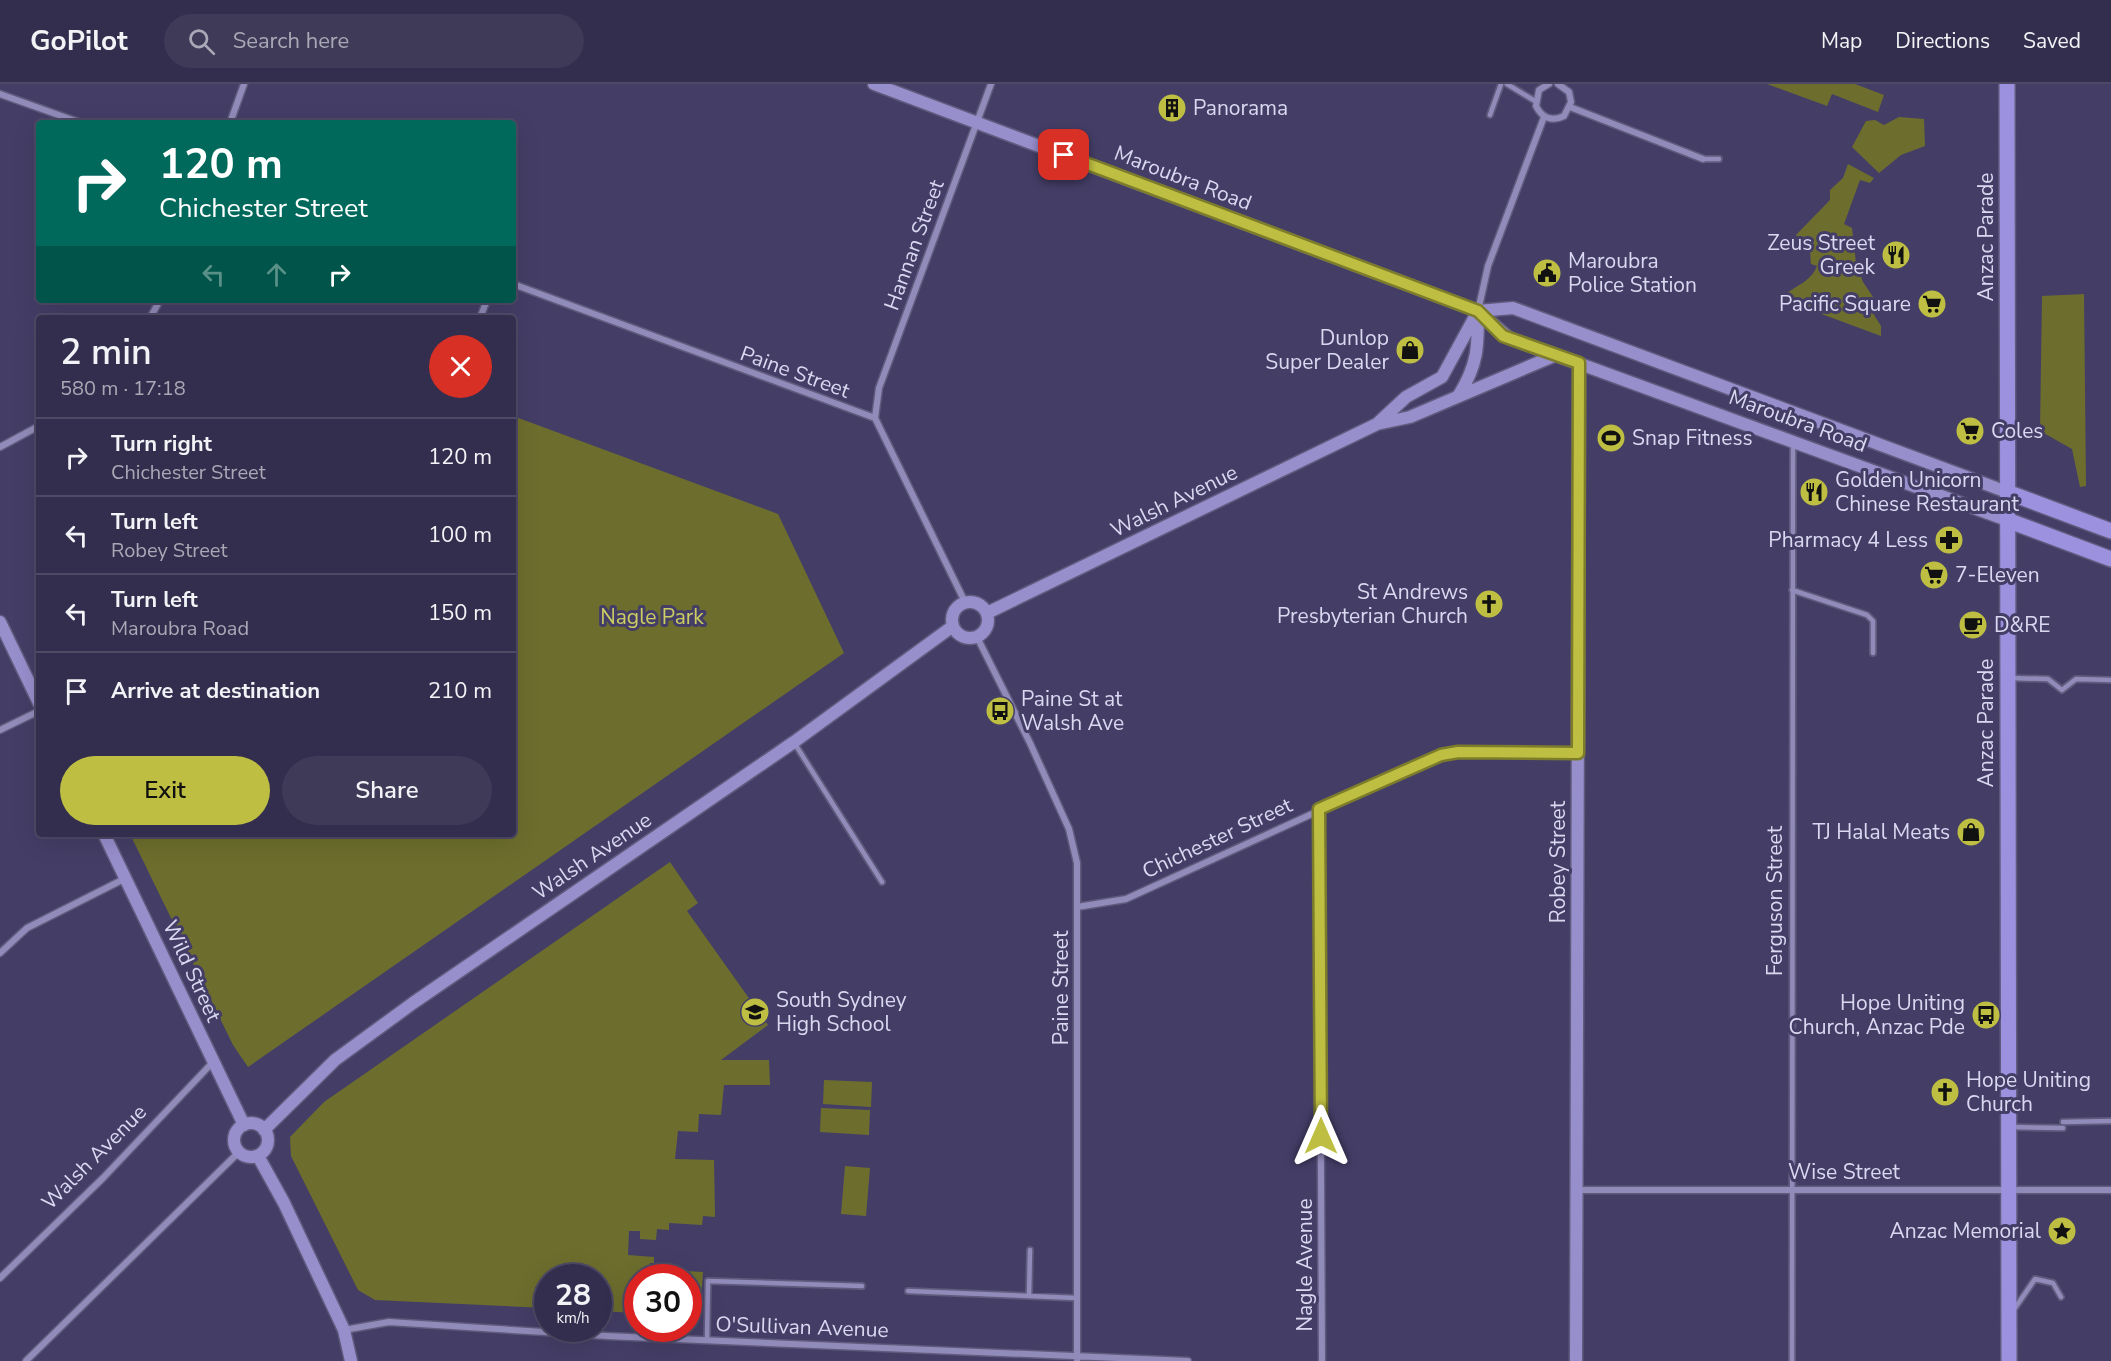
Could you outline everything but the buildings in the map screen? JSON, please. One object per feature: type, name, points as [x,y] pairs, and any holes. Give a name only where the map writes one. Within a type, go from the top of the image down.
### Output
[{"type":"main road","name":"Anzac Parade","points":[[2007,84],[2009,1361]]},
{"type":"main road","name":"Maroubra Road","points":[[2007,492],[2111,531]]},
{"type":"main road","name":"Maroubra Road","points":[[2007,520],[2111,559]]},
{"type":"street","points":[[231,120],[244,84]]},
{"type":"street","name":"Maroubra Road","points":[[874,84],[1478,311],[1503,336],[2007,520]]},
{"type":"street","name":"Hannan Street","points":[[875,418],[879,388],[991,84]]},
{"type":"street","points":[[1548,84],[1539,90],[1535,101],[1538,110],[1544,117],[1560,118],[1570,107],[1571,97],[1561,84]]},
{"type":"street","points":[[0,94],[73,120]]},
{"type":"street","points":[[1570,107],[1703,159]]},
{"type":"street","points":[[1459,395],[1472,375],[1478,352],[1478,311],[1488,266],[1544,117]]},
{"type":"street","name":"Paine Street","points":[[516,285],[875,418]]},
{"type":"street","name":"Maroubra Road","points":[[1478,311],[1513,308],[2007,492]]},
{"type":"street","name":"Walsh Avenue","points":[[1377,424],[1406,397],[1442,377],[1478,311]]},
{"type":"street","name":"Walsh Avenue","points":[[987,612],[1377,424],[1410,417],[1556,355]]},
{"type":"street","name":"Robey Street","points":[[1576,1361],[1579,363]]},
{"type":"street","points":[[875,418],[965,602]]},
{"type":"street","points":[[0,447],[36,428]]},
{"type":"street","points":[[965,602],[980,604],[987,612],[986,629],[977,637],[964,637],[953,627],[954,611],[965,602]]},
{"type":"street","points":[[0,622],[36,697]]},
{"type":"street","name":"Walsh Avenue","points":[[264,1130],[335,1060],[404,1009],[794,742],[953,627]]},
{"type":"street","name":"Paine Street","points":[[977,637],[1030,743],[1072,836],[1077,863],[1077,1358]]},
{"type":"street","points":[[0,730],[36,712]]},
{"type":"street","name":"Chichester Street","points":[[1077,907],[1126,899],[1441,755],[1458,752],[1578,753]]},
{"type":"street","name":"Nagle Avenue","points":[[1319,809],[1322,1361]]},
{"type":"street","name":"Wild Street","points":[[106,837],[244,1125]]},
{"type":"street","points":[[0,954],[27,928],[126,878]]},
{"type":"street","name":"Walsh Avenue","points":[[0,1278],[103,1178],[213,1062]]},
{"type":"street","points":[[253,1124],[264,1130],[267,1144],[258,1156],[248,1157],[239,1152],[234,1137],[244,1125],[253,1124]]},
{"type":"street","points":[[26,1361],[239,1152]]},
{"type":"street","points":[[258,1156],[284,1203],[344,1330],[351,1361]]},
{"type":"street","name":"Wise Street","points":[[1576,1190],[2111,1190]]},
{"type":"street","name":"O'Sullivan Avenue","points":[[344,1330],[388,1322],[707,1340],[1077,1358],[1188,1361]]},
{"type":"lane","points":[[1490,115],[1501,84]]},
{"type":"lane","points":[[1507,84],[1535,101]]},
{"type":"lane","points":[[1703,159],[1719,159]]},
{"type":"lane","name":"Ferguson Street","points":[[1792,1361],[1794,442]]},
{"type":"lane","points":[[1792,590],[1867,615],[1872,621],[1873,653]]},
{"type":"lane","points":[[2007,678],[2048,679],[2062,690],[2076,679],[2111,680]]},
{"type":"lane","points":[[794,742],[882,882]]},
{"type":"lane","points":[[2063,1122],[2111,1121]]},
{"type":"lane","points":[[2008,1127],[2063,1128]]},
{"type":"lane","points":[[1029,1296],[1030,1250]]},
{"type":"lane","points":[[2010,1316],[2036,1279],[2053,1283],[2061,1297]]},
{"type":"lane","points":[[707,1340],[708,1281],[862,1286]]},
{"type":"lane","points":[[908,1291],[1077,1298]]},
{"type":"green space","points":[[1767,84],[1855,84],[1884,95],[1878,112],[1832,94],[1827,106]]},
{"type":"green space","points":[[1899,117],[1924,119],[1925,146],[1901,155],[1879,173],[1852,147],[1866,121],[1875,120],[1884,125]]},
{"type":"green space","points":[[1848,164],[1874,178],[1870,183],[1860,180],[1844,224],[1852,228],[1856,263],[1863,282],[1875,300],[1871,310],[1881,326],[1881,336],[1781,299],[1806,281],[1817,266],[1811,264],[1810,251],[1796,235],[1830,200],[1830,190],[1843,178]]},
{"type":"green space","points":[[2084,294],[2086,486],[2080,487],[2072,449],[2040,431],[2042,296]]},
{"type":"green space","name":"Nagle Park","points":[[516,417],[778,514],[844,653],[248,1067],[233,1045],[131,837],[516,837]]},
{"type":"green space","points":[[670,862],[698,903],[687,911],[768,1025],[721,1060],[769,1060],[770,1085],[724,1085],[721,1115],[699,1114],[698,1132],[678,1131],[675,1159],[714,1160],[715,1217],[703,1216],[702,1225],[669,1223],[669,1230],[657,1229],[656,1240],[640,1239],[640,1231],[629,1231],[628,1255],[654,1257],[654,1263],[624,1264],[624,1312],[612,1312],[612,1264],[534,1264],[534,1307],[375,1300],[358,1290],[291,1156],[290,1137],[324,1102]]},
{"type":"green space","points":[[824,1080],[872,1082],[871,1107],[823,1104]]},
{"type":"green space","points":[[821,1108],[870,1110],[869,1135],[820,1132]]},
{"type":"green space","points":[[845,1166],[870,1168],[866,1216],[841,1214]]},
{"type":"place","name":"Panorama","points":[[1172,108]]},
{"type":"place","name":"Zeus Street Greek","points":[[1896,255]]},
{"type":"place","name":"Maroubra Police Station","points":[[1547,273]]},
{"type":"place","name":"Pacific Square","points":[[1932,304]]},
{"type":"place","name":"Dunlop Super Dealer","points":[[1410,350]]},
{"type":"place","name":"Coles","points":[[1970,431]]},
{"type":"place","name":"Snap Fitness","points":[[1611,438]]},
{"type":"place","name":"Golden Unicorn Chinese Restaurant","points":[[1814,492]]},
{"type":"place","name":"Pharmacy 4 Less","points":[[1949,540]]},
{"type":"place","name":"7-Eleven","points":[[1934,575]]},
{"type":"place","name":"St Andrews Presbyterian Church","points":[[1489,604]]},
{"type":"place","name":"D&RE","points":[[1973,625]]},
{"type":"place","name":"Paine St at Walsh Ave","points":[[1000,711]]},
{"type":"place","name":"TJ Halal Meats","points":[[1971,832]]},
{"type":"place","name":"South Sydney High School","points":[[755,1012]]},
{"type":"place","name":"Hope Uniting Church, Anzac Pde","points":[[1986,1015]]},
{"type":"place","name":"Hope Uniting Church","points":[[1945,1092]]},
{"type":"place","name":"Anzac Memorial","points":[[2062,1231]]},
{"type":"route","points":[[1064,155],[1478,311],[1503,336],[1579,363],[1578,753],[1458,752],[1441,755],[1319,809],[1321,1136]]}]
